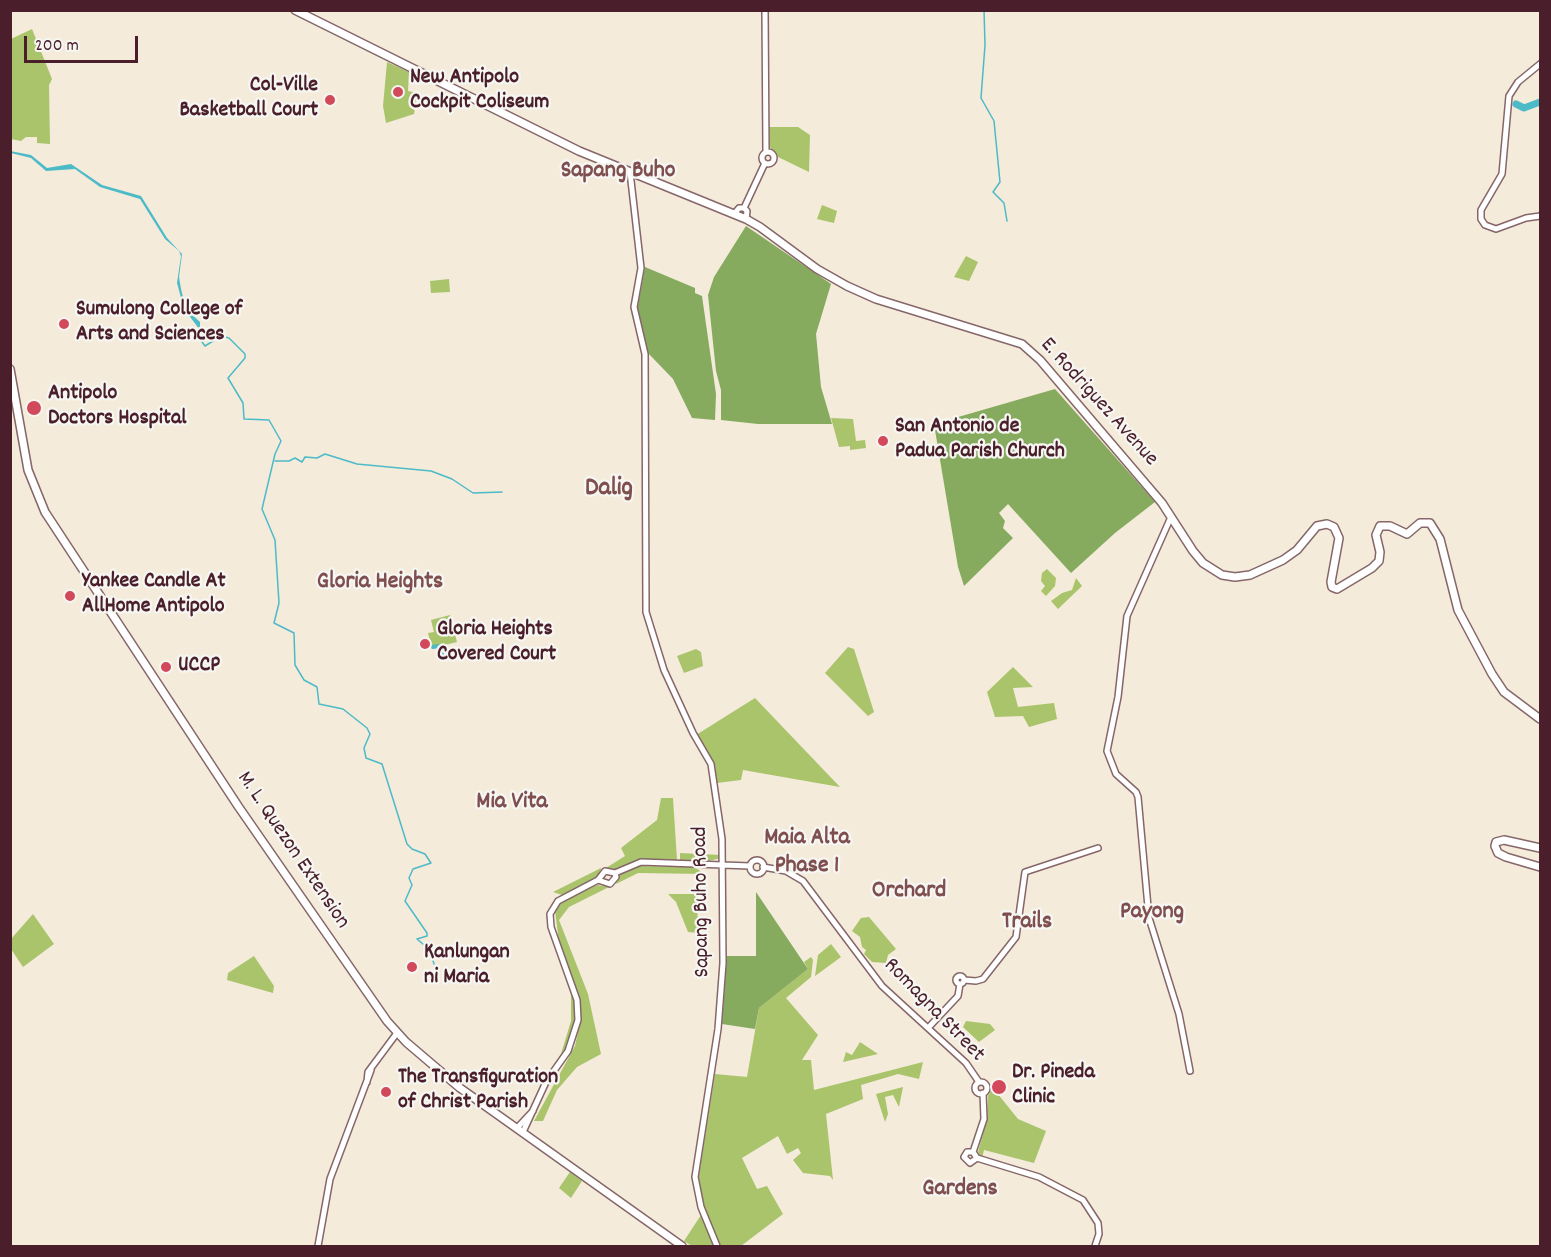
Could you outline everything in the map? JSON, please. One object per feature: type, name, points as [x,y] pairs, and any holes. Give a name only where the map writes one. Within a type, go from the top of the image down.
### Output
[{"type":"main road","name":"E. Rodriguez Avenue","points":[[295,10],[563,143],[746,219],[817,269],[847,286],[876,299],[990,333],[1024,346],[1040,360],[1148,486],[1203,563],[1222,575],[1235,577],[1250,575],[1283,560],[1302,545],[1317,526],[1331,526],[1340,538],[1331,582],[1332,587],[1337,589],[1372,568],[1379,561],[1380,552],[1376,535],[1380,526],[1390,526],[1407,534],[1420,523],[1430,523],[1440,539],[1458,610],[1492,674],[1504,692],[1540,719]]},
{"type":"main road","name":"M. L. Quezon Extension","points":[[10,369],[26,460],[44,510],[251,825],[397,1033],[460,1088],[682,1246]]},
{"type":"main road","points":[[1540,848],[1504,840],[1496,842],[1495,846],[1498,853],[1506,857],[1540,867]]},
{"type":"street","points":[[765,10],[766,152],[762,158],[765,163]]},
{"type":"street","points":[[1540,64],[1518,82],[1509,96],[1502,174],[1481,210],[1481,219],[1485,225],[1496,229],[1526,218],[1540,216]]},
{"type":"street","points":[[765,163],[771,163],[774,157],[772,153],[766,152]]},
{"type":"street","points":[[744,208],[765,163]]},
{"type":"street","name":"Sapang Buho Road","points":[[630,172],[641,268],[634,307],[645,354],[646,612],[664,670],[693,733],[711,764],[724,866],[723,963],[718,1029],[695,1177],[701,1207],[717,1246]]},
{"type":"street","points":[[734,214],[739,208],[744,208]]},
{"type":"street","points":[[744,208],[747,212],[746,219]]},
{"type":"street","points":[[1171,517],[1127,616],[1118,698],[1107,751],[1116,774],[1136,792],[1138,797],[1149,918],[1179,1014],[1190,1071]]},
{"type":"street","points":[[928,1028],[958,996],[962,982],[982,979],[1016,937],[1025,872],[1098,848]]},
{"type":"street","points":[[758,860],[764,867],[757,874],[751,871],[750,866],[752,862],[758,860]]},
{"type":"street","points":[[520,1130],[533,1111],[546,1082],[568,1051],[578,1020],[577,1000],[555,943],[550,914],[558,900],[598,880],[604,871],[615,873],[641,862],[750,866]]},
{"type":"street","name":"Romagna Street","points":[[764,867],[786,871],[803,881],[882,986],[966,1063],[979,1082],[986,1087],[983,1093],[984,1119],[973,1152]]},
{"type":"street","points":[[598,880],[610,884],[615,873]]},
{"type":"street","points":[[318,1246],[330,1179],[371,1070],[397,1033]]},
{"type":"street","points":[[977,1158],[972,1163],[965,1159],[967,1152],[973,1152],[977,1158],[1039,1177],[1083,1200],[1098,1223],[1099,1234],[1095,1246]]},
{"type":"green space","points":[[32,29],[52,79],[49,85],[50,144],[37,143],[37,137],[26,137],[21,141],[11,139],[11,39]]},
{"type":"green space","name":"New Antipolo Cockpit Coliseum","points":[[387,62],[409,72],[408,91],[417,93],[414,114],[386,123],[383,106]]},
{"type":"green space","points":[[769,127],[798,127],[810,135],[809,172],[778,157],[770,147]]},
{"type":"green space","points":[[822,205],[837,211],[834,223],[817,219]]},
{"type":"green space","points":[[746,226],[831,284],[816,334],[821,387],[832,424],[758,424],[721,420],[721,390],[716,371],[708,295],[714,277]]},
{"type":"green space","points":[[966,256],[978,262],[969,281],[954,277]]},
{"type":"green space","points":[[645,267],[695,288],[695,293],[702,296],[716,394],[715,420],[692,418],[673,379],[648,353],[637,311]]},
{"type":"green space","points":[[449,279],[450,292],[431,293],[430,281]]},
{"type":"green space","points":[[1055,389],[1155,502],[1115,533],[1071,573],[1008,504],[999,513],[1005,521],[1003,528],[1013,538],[964,586],[958,567],[934,424]]},
{"type":"green space","points":[[831,418],[853,419],[856,441],[865,440],[866,448],[850,450],[850,446],[839,447]]},
{"type":"green space","points":[[1047,569],[1056,578],[1055,586],[1046,596],[1041,591],[1045,586],[1041,581],[1042,573]]},
{"type":"green space","points":[[1076,578],[1082,586],[1058,609],[1051,601],[1062,593],[1072,590]]},
{"type":"green space","points":[[450,615],[457,642],[432,648],[428,633],[434,632],[431,620]]},
{"type":"green space","points":[[848,647],[854,649],[874,712],[868,716],[825,673]]},
{"type":"green space","points":[[696,649],[701,652],[703,666],[684,673],[677,656]]},
{"type":"green space","points":[[1013,667],[1033,687],[1013,688],[1018,707],[1054,703],[1057,719],[1029,727],[1023,716],[995,717],[987,692]]},
{"type":"green space","points":[[755,698],[840,787],[743,770],[741,780],[717,783],[715,769],[696,735]]},
{"type":"green space","points":[[661,798],[673,798],[677,860],[642,859],[615,869],[606,868],[625,856],[621,848],[657,820]]},
{"type":"green space","points":[[680,853],[721,855],[721,858],[704,862],[680,861]]},
{"type":"green space","points":[[639,866],[694,867],[705,874],[638,873],[616,884],[620,874]]},
{"type":"green space","points":[[601,868],[598,878],[562,895],[553,892]]},
{"type":"green space","points":[[597,885],[609,887],[569,907],[559,920],[588,994],[601,1054],[577,1067],[557,1090],[543,1121],[534,1121],[575,1046],[581,1018],[579,995],[559,942],[555,911],[563,901]]},
{"type":"green space","points":[[756,892],[808,969],[759,1008],[755,1029],[722,1024],[727,956],[756,956]]},
{"type":"green space","points":[[668,894],[697,894],[698,933],[688,932],[676,902]]},
{"type":"green space","points":[[33,914],[54,944],[23,967],[11,949],[11,939]]},
{"type":"green space","points":[[869,917],[896,949],[888,955],[886,963],[872,962],[864,954],[866,950],[862,947],[860,937],[852,931],[861,918]]},
{"type":"green space","points":[[831,944],[841,957],[815,976],[818,955]]},
{"type":"green space","points":[[254,956],[274,986],[273,993],[227,980],[228,973]]},
{"type":"green space","points":[[811,957],[813,960],[811,977],[786,998],[818,1035],[802,1060],[811,1060],[814,1090],[923,1062],[919,1079],[898,1074],[861,1085],[863,1099],[826,1114],[833,1180],[830,1176],[803,1173],[793,1160],[801,1153],[798,1148],[787,1154],[778,1136],[742,1158],[757,1189],[767,1186],[783,1214],[741,1246],[720,1246],[703,1207],[698,1180],[715,1074],[747,1077],[759,1008],[808,969],[804,962]]},
{"type":"green space","points":[[571,992],[575,1002],[576,1018],[569,1045],[562,1060],[543,1080],[561,1054],[571,1021]]},
{"type":"green space","points":[[966,1021],[990,1024],[995,1030],[979,1042],[963,1027]]},
{"type":"green space","points":[[860,1042],[878,1054],[843,1062],[846,1052],[852,1055]]},
{"type":"green space","points":[[903,1087],[899,1107],[893,1095],[885,1097],[888,1114],[885,1122],[876,1094]]},
{"type":"green space","points":[[993,1088],[1018,1119],[1046,1131],[1034,1163],[984,1150],[982,1159],[978,1152],[987,1119],[988,1096]]},
{"type":"green space","points":[[570,1172],[582,1181],[571,1198],[559,1188]]},
{"type":"green space","points":[[701,1215],[715,1246],[692,1246],[684,1241]]},
{"type":"water","points":[[10,151],[31,155],[47,168],[71,164],[102,185],[141,196],[167,238],[182,254],[179,277],[181,289],[186,309],[200,322],[200,330],[184,309],[177,283],[181,256],[179,251],[165,239],[140,199],[100,187],[75,169],[46,171],[31,158]]},
{"type":"waterway","points":[[984,10],[985,45],[981,98],[994,121],[1000,182],[993,192],[1004,203],[1007,221]]},
{"type":"waterway","points":[[1516,104],[1524,108],[1540,102]]},
{"type":"waterway","points":[[200,330],[200,339],[205,346],[221,336],[229,338],[245,354],[245,358],[228,378],[243,403],[244,419],[269,420],[281,441],[275,454],[262,509],[275,540],[279,603],[274,623],[294,633],[295,665],[304,680],[317,687],[319,704],[343,709],[367,728],[370,734],[364,748],[366,758],[382,764],[407,844],[412,849],[425,854],[431,863],[413,869],[409,878],[412,885],[405,901],[427,933],[427,936],[417,939],[430,950],[434,964]]},
{"type":"waterway","points":[[275,461],[289,461],[295,458],[302,462],[305,457],[317,458],[325,454],[357,464],[431,471],[452,479],[473,493],[502,492]]},
{"type":"waterway","points":[[433,647],[438,646],[444,658]]},
{"type":"place","name":"New Antipolo Cockpit Coliseum","points":[[398,92]]},
{"type":"place","name":"Col-Ville Basketball Court","points":[[330,100]]},
{"type":"place","name":"Sumulong College of Arts and Sciences","points":[[64,324]]},
{"type":"place","name":"Antipolo Doctors Hospital","points":[[34,408]]},
{"type":"place","name":"San Antonio de Padua Parish Church","points":[[883,441]]},
{"type":"place","name":"Yankee Candle At AllHome Antipolo","points":[[70,596]]},
{"type":"place","name":"Gloria Heights Covered Court","points":[[425,644]]},
{"type":"place","name":"UCCP","points":[[166,667]]},
{"type":"place","name":"Kanlungan ni Maria","points":[[412,967]]},
{"type":"place","name":"Dr. Pineda Clinic","points":[[999,1087]]},
{"type":"place","name":"The Transfiguration of Christ Parish","points":[[386,1092]]},
{"type":"district","name":"Sapang Buho","points":[[618,173]]},
{"type":"district","name":"Dalig","points":[[609,490]]},
{"type":"district","name":"Gloria Heights","points":[[380,584]]},
{"type":"district","name":"Mia Vita","points":[[512,804]]},
{"type":"district","name":"Maia Alta Phase 1","points":[[807,854]]},
{"type":"district","name":"Orchard","points":[[909,893]]},
{"type":"district","name":"Payong","points":[[1152,914]]},
{"type":"district","name":"Trails","points":[[1027,924]]},
{"type":"district","name":"Gardens","points":[[960,1191]]}]
